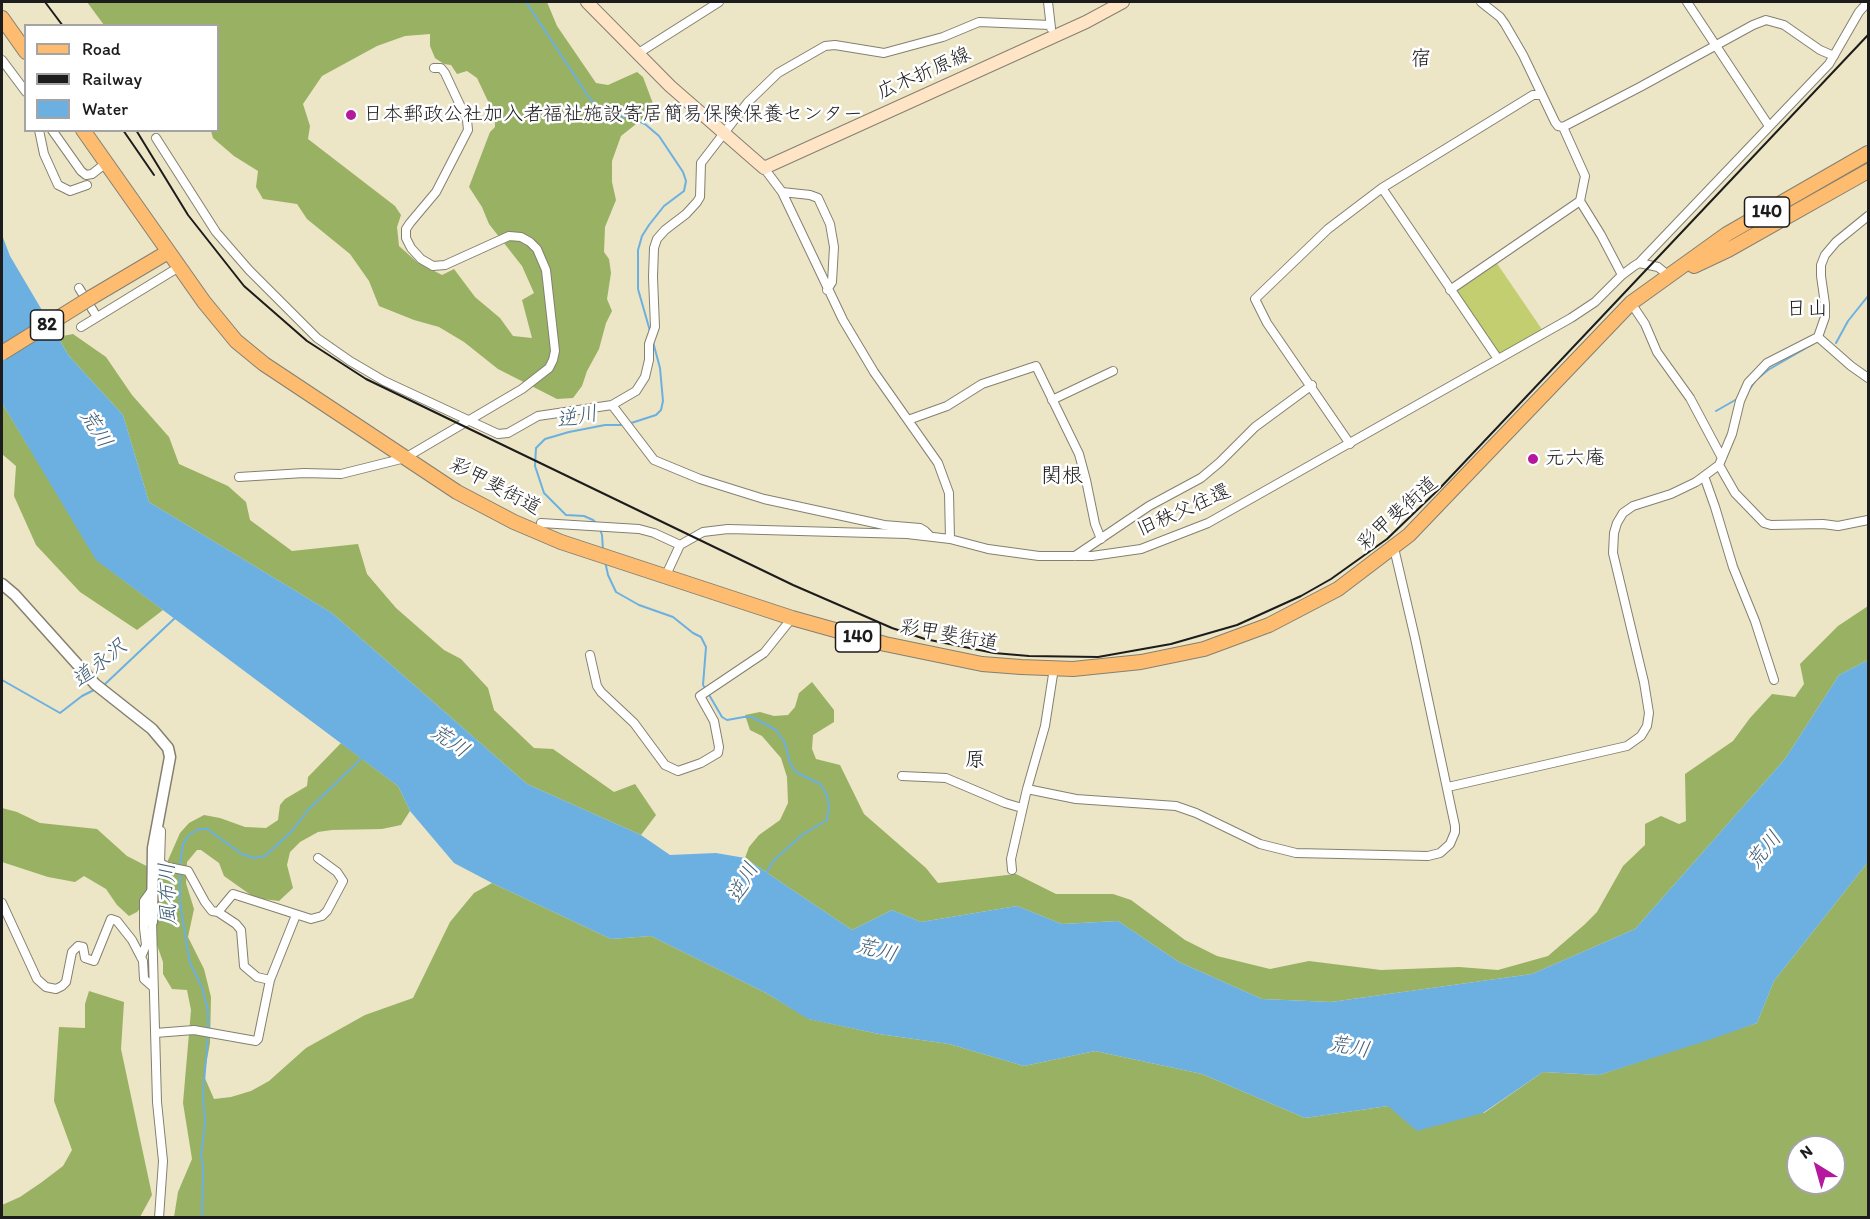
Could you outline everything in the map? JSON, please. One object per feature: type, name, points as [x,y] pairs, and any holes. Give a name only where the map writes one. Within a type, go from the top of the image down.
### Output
[{"type":"main road","points":[[587,2],[670,86],[764,168]]},
{"type":"main road","name":"広木折原線","points":[[764,168],[1052,31],[1086,22],[1123,2]]},
{"type":"main road","points":[[2,18],[24,49]]},
{"type":"main road","name":"彩甲斐街道","points":[[84,132],[224,328],[248,351],[457,492],[514,522],[561,542],[792,618],[946,663],[1054,668],[1096,668],[1141,662],[1204,649],[1269,626],[1338,589],[1394,548],[1442,501],[1631,303],[1727,234],[1869,153]]},
{"type":"main road","name":"彩甲斐街道","points":[[1669,276],[1728,250],[1869,171]]},
{"type":"main road","name":"82","points":[[2,353],[168,252]]},
{"type":"street","points":[[637,54],[719,2]]},
{"type":"street","points":[[156,138],[216,232],[302,325],[350,361],[384,381],[502,434],[538,416],[612,405],[636,391],[645,377],[649,360],[649,344],[655,327],[653,277],[654,248],[657,239],[697,202],[700,197],[701,163],[748,102],[778,73],[825,46],[835,45],[884,53],[943,37],[978,22],[1052,31],[1048,2]]},
{"type":"street","points":[[1481,2],[1505,24],[1523,55],[1555,122],[1558,126],[1563,127],[1766,20],[1784,25],[1820,50],[1834,56]]},
{"type":"street","points":[[1687,2],[1769,126]]},
{"type":"street","name":"旧秩父往還","points":[[680,546],[703,532],[728,529],[930,536],[1039,556],[1102,555],[1141,549],[1208,523],[1350,444],[1595,302],[1622,275],[1639,263],[1829,64],[1859,12],[1868,2]]},
{"type":"street","points":[[2,60],[24,89]]},
{"type":"street","points":[[239,477],[303,473],[341,474],[405,458],[522,389],[549,368],[555,351],[546,270],[537,249],[530,242],[521,237],[509,236],[445,266],[433,266],[411,248],[406,238],[406,229],[436,192],[468,130],[467,120],[445,73],[441,68],[434,68]]},
{"type":"street","points":[[1350,444],[1255,299],[1328,229],[1382,188],[1533,95],[1542,95]]},
{"type":"street","points":[[1563,127],[1585,176],[1580,201],[1622,275]]},
{"type":"street","points":[[39,132],[44,154],[58,185],[70,191],[87,185]]},
{"type":"street","points":[[53,132],[86,175],[92,174],[106,164]]},
{"type":"street","points":[[764,168],[782,192],[843,320],[874,372],[931,451],[944,475],[949,493],[950,539]]},
{"type":"street","points":[[1382,188],[1498,359]]},
{"type":"street","points":[[782,192],[818,198],[830,224],[834,247],[832,282],[827,290]]},
{"type":"street","points":[[1450,290],[1580,201]]},
{"type":"street","points":[[1448,787],[1627,746],[1641,736],[1647,726],[1649,713],[1644,682],[1613,553],[1614,533],[1623,513],[1633,506],[1671,494],[1696,482],[1720,461],[1732,434],[1744,391],[1753,377],[1767,363],[1818,337],[1824,317],[1821,265],[1825,255],[1836,242],[1869,216]]},
{"type":"street","points":[[1639,263],[1658,267],[1669,276]]},
{"type":"street","points":[[81,327],[179,267]]},
{"type":"street","points":[[79,288],[97,317]]},
{"type":"street","points":[[1631,303],[1645,324],[1657,352],[1690,398],[1735,493],[1764,524],[1838,526],[1869,520]]},
{"type":"street","points":[[1818,337],[1851,366],[1869,378]]},
{"type":"street","points":[[908,420],[946,405],[982,384],[1036,366],[1083,468],[1095,524],[1101,539]]},
{"type":"street","points":[[1052,400],[1113,371]]},
{"type":"street","points":[[1074,556],[1149,506],[1201,477],[1220,462],[1255,427],[1312,386]]},
{"type":"street","points":[[612,405],[654,460],[700,479],[764,499],[884,525],[920,528],[930,536]]},
{"type":"street","points":[[1704,477],[1733,567],[1755,621],[1774,680]]},
{"type":"street","points":[[541,523],[639,529],[654,533],[680,546],[666,575]]},
{"type":"street","points":[[1027,789],[1076,799],[1176,806],[1196,813],[1260,844],[1296,853],[1428,856],[1444,850],[1450,844],[1455,832],[1448,787],[1394,548]]},
{"type":"street","points":[[2,584],[15,595],[95,684],[152,729],[163,741],[170,757],[153,848],[152,878],[157,1102],[163,1161],[159,1218]]},
{"type":"street","points":[[590,655],[597,686],[601,692],[634,723],[665,765],[678,771],[701,763],[718,753],[714,721],[700,696],[764,653],[792,618]]},
{"type":"street","points":[[1012,870],[1011,859],[1022,808],[1045,726],[1054,668]]},
{"type":"street","points":[[902,776],[946,778],[1022,808]]},
{"type":"street","points":[[152,878],[160,863],[162,823],[158,817]]},
{"type":"street","points":[[218,912],[233,894],[311,919],[322,916],[343,880],[337,872],[318,858]]},
{"type":"street","points":[[160,863],[188,871],[212,910],[236,924],[241,930],[244,966],[257,977],[270,980]]},
{"type":"street","points":[[141,957],[146,945],[144,901],[152,890]]},
{"type":"street","points":[[2,903],[37,979],[46,987],[56,989],[66,982],[72,952],[78,946],[83,947],[85,958],[94,961],[111,919],[124,927],[141,957],[144,979],[153,987]]},
{"type":"street","points":[[155,1033],[194,1030],[256,1041],[270,980],[296,915]]},
{"type":"green space","points":[[87,2],[547,2],[557,26],[596,83],[608,85],[637,72],[643,77],[655,109],[621,136],[612,161],[612,182],[616,200],[605,227],[604,252],[609,259],[611,273],[607,299],[612,311],[599,349],[582,386],[573,398],[557,399],[498,369],[464,342],[439,327],[379,306],[369,281],[350,254],[307,219],[297,204],[263,199],[256,187],[258,171],[234,156],[213,138],[211,132],[219,132],[219,24],[103,24]],"holes":[[[430,34],[430,46],[435,58],[444,64],[451,65],[457,74],[467,71],[477,78],[495,116],[495,127],[490,132],[469,187],[482,207],[489,224],[522,266],[534,293],[522,300],[532,338],[513,336],[500,318],[475,297],[454,269],[442,275],[417,262],[399,246],[397,227],[401,215],[395,206],[308,139],[310,126],[303,104],[322,76],[377,46],[405,36]]]},
{"type":"green space","points":[[1496,262],[1543,331],[1498,355],[1454,290]]},
{"type":"green space","points":[[73,334],[106,357],[132,395],[169,437],[179,464],[228,486],[246,502],[250,520],[292,551],[358,544],[367,574],[396,608],[444,650],[461,659],[488,688],[494,710],[534,748],[553,749],[614,792],[635,784],[656,815],[641,835],[527,784],[332,613],[149,502],[123,415],[69,356],[58,337]]},
{"type":"green space","points":[[2,403],[98,561],[163,610],[137,630],[80,592],[36,545],[14,496],[16,466],[2,454]]},
{"type":"green space","points":[[1868,606],[1868,660],[1839,675],[1785,759],[1635,929],[1532,974],[1331,1002],[1262,999],[1179,962],[1118,921],[1062,924],[1017,906],[921,922],[892,910],[852,930],[745,858],[749,847],[759,835],[780,820],[788,803],[787,777],[781,758],[762,736],[750,730],[745,715],[760,712],[774,716],[788,715],[795,707],[799,693],[812,682],[834,710],[834,722],[813,735],[812,749],[816,759],[840,765],[864,814],[926,868],[938,883],[1016,874],[1056,894],[1113,894],[1131,900],[1185,940],[1217,956],[1270,969],[1309,961],[1381,970],[1459,967],[1498,970],[1548,956],[1584,925],[1597,912],[1623,866],[1645,845],[1645,824],[1661,816],[1679,824],[1686,821],[1685,774],[1733,741],[1772,694],[1795,697],[1804,684],[1800,664],[1838,626]]},
{"type":"green space","points":[[341,743],[398,786],[410,811],[401,825],[382,829],[318,832],[300,842],[290,852],[287,865],[293,888],[279,901],[255,898],[224,876],[219,863],[201,850],[197,850],[187,862],[186,883],[194,909],[188,937],[204,969],[211,997],[210,1043],[204,1076],[214,1099],[251,1091],[269,1081],[306,1048],[365,1015],[413,998],[450,922],[474,893],[492,883],[611,939],[651,936],[766,993],[809,1019],[879,1034],[949,1044],[1024,1066],[1095,1051],[1202,1074],[1305,1118],[1388,1106],[1484,1113],[1543,1072],[1599,1075],[1757,1023],[1774,981],[1868,862],[1868,1217],[174,1217],[178,1192],[192,1159],[183,1103],[191,1010],[187,990],[172,989],[163,974],[163,962],[146,902],[137,912],[129,916],[117,905],[106,889],[84,876],[75,882],[48,877],[2,862],[2,808],[40,823],[97,829],[127,856],[162,874],[180,833],[189,823],[204,815],[245,827],[266,828],[278,820],[280,805],[285,799],[307,786],[308,777]]},
{"type":"green space","points":[[89,991],[124,1002],[121,1049],[152,1195],[140,1217],[2,1217],[2,1205],[20,1197],[63,1166],[72,1150],[54,1101],[59,1027],[85,1028],[85,1004]]},
{"type":"water","name":"荒川","points":[[2,235],[10,256],[69,356],[123,415],[149,502],[332,613],[527,784],[641,835],[670,855],[716,853],[745,858],[852,930],[892,910],[921,922],[1017,906],[1062,924],[1118,921],[1179,962],[1262,999],[1331,1002],[1532,974],[1635,929],[1785,759],[1839,675],[1868,660],[1868,862],[1774,981],[1757,1023],[1599,1075],[1543,1072],[1483,1113],[1417,1131],[1388,1106],[1305,1118],[1202,1074],[1095,1051],[1024,1066],[949,1044],[879,1034],[808,1019],[766,993],[651,936],[611,939],[454,863],[410,811],[398,786],[96,560],[2,403]]},
{"type":"waterway","name":"逆川","points":[[526,2],[590,99],[607,114],[627,117],[645,124],[659,136],[683,172],[686,181],[684,191],[664,206],[649,225],[642,236],[638,250],[638,289],[650,331]]},
{"type":"waterway","points":[[1836,343],[1848,321],[1868,296]]},
{"type":"waterway","name":"逆川","points":[[628,424],[656,415],[661,410],[663,401],[660,368],[653,342]]},
{"type":"waterway","points":[[1747,393],[1756,380],[1768,370],[1813,344]]},
{"type":"waterway","points":[[1716,411],[1737,399]]},
{"type":"waterway","name":"逆川","points":[[597,524],[584,516],[566,515],[544,493],[535,466],[536,448],[545,439],[569,432],[605,425],[623,425]]},
{"type":"waterway","name":"逆川","points":[[600,529],[603,550]]},
{"type":"waterway","name":"逆川","points":[[605,561],[608,575],[616,592],[639,605],[673,617],[701,637],[706,647],[703,685],[705,688]]},
{"type":"waterway","name":"道永沢","points":[[104,685],[176,617]]},
{"type":"waterway","name":"道永沢","points":[[2,680],[60,713],[82,696],[96,689]]},
{"type":"waterway","name":"逆川","points":[[708,693],[722,717],[727,720],[752,717],[776,730],[785,743],[790,763],[796,772],[820,784],[826,793],[829,805],[827,820],[802,835],[773,861],[765,875]]},
{"type":"waterway","name":"風布川","points":[[180,866],[183,844],[189,835],[199,829],[207,829],[242,854],[254,858],[265,856],[362,758]]},
{"type":"waterway","name":"風布川","points":[[180,872],[180,903],[190,963],[202,987],[208,1011],[208,1030]]},
{"type":"waterway","name":"風布川","points":[[202,1218],[203,1166],[201,1156],[205,1123],[203,1094],[208,1035]]},
{"type":"railway","points":[[45,2],[62,24]]},
{"type":"railway","points":[[137,132],[188,215],[244,286],[307,341],[366,379],[793,585],[892,628],[925,639],[994,653],[1098,657],[1171,644],[1237,625],[1301,596],[1331,579],[1387,539],[1440,488],[1868,35]]},
{"type":"railway","points":[[124,132],[154,175]]},
{"type":"place","name":"日本郵政公社加入者福祉施設寄居簡易保険保養センター","points":[[351,115]]},
{"type":"place","name":"元六庵","points":[[1533,459]]},
{"type":"district","name":"宿","points":[[1421,60]]},
{"type":"district","name":"日山","points":[[1807,310]]},
{"type":"district","name":"関根","points":[[1062,477]]},
{"type":"district","name":"原","points":[[975,761]]}]
